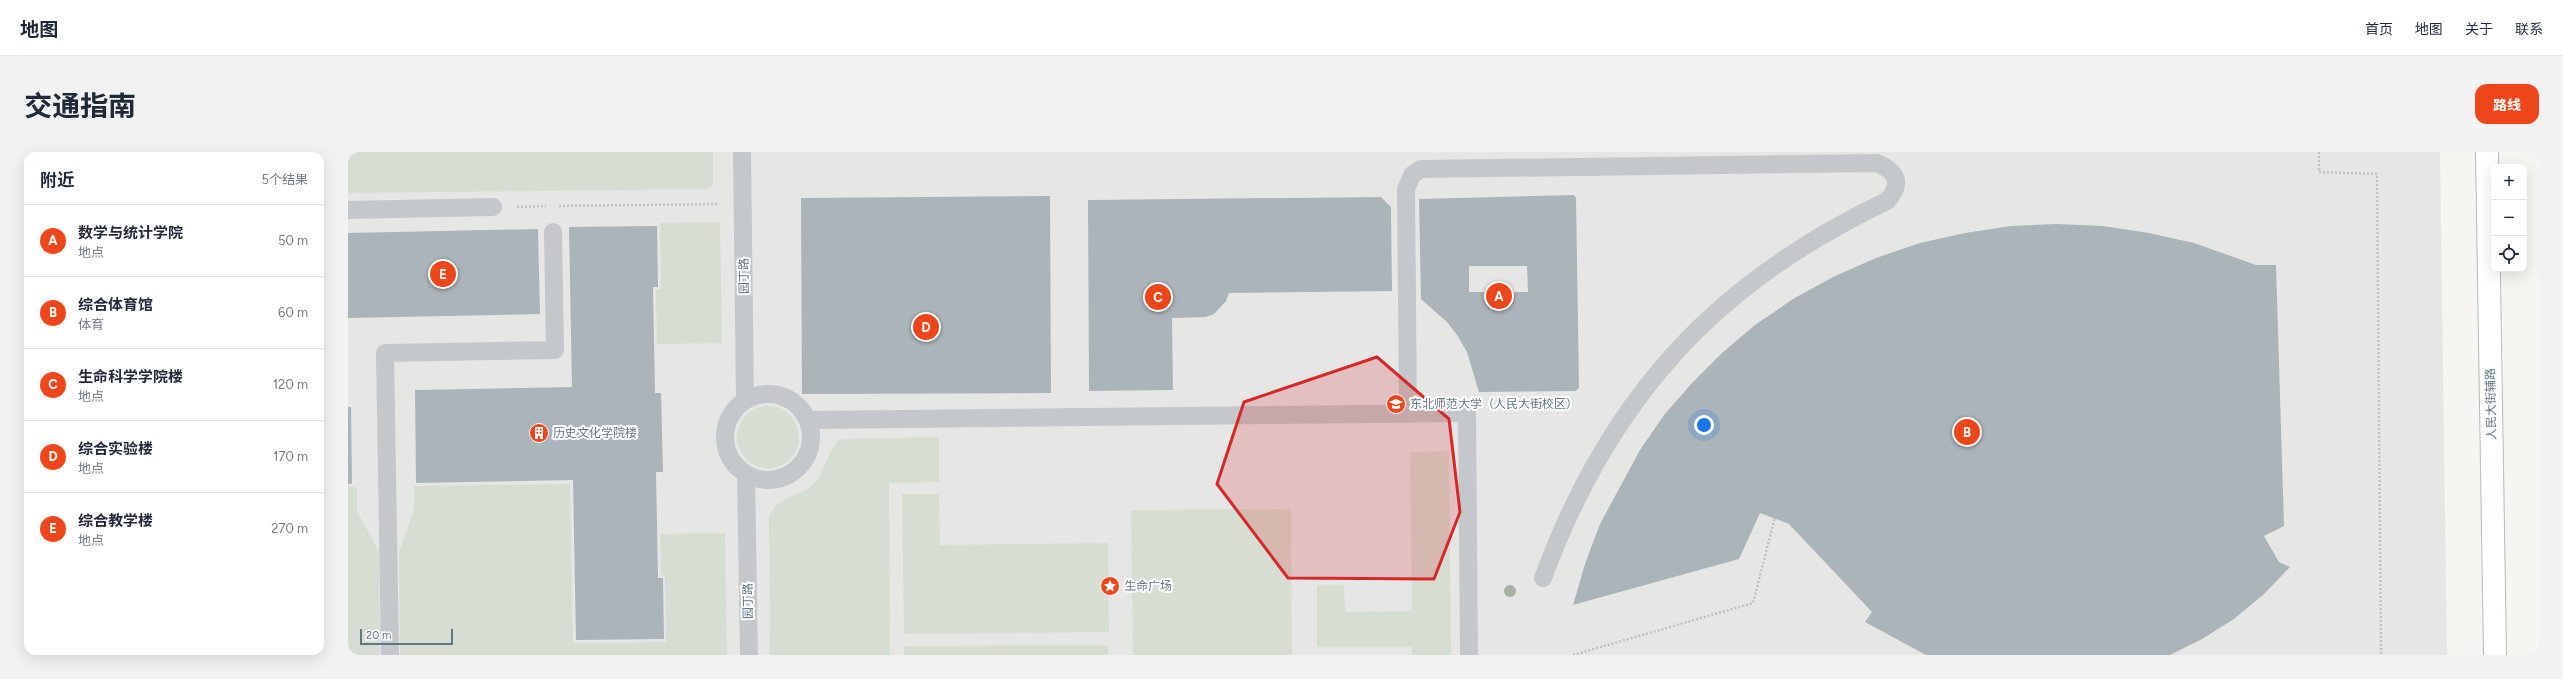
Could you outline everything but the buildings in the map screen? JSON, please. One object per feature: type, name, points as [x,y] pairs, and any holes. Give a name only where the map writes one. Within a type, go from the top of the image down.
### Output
[{"type":"main road","name":"人民大街辅路","points":[[2487,152],[2495,655]]},
{"type":"lane","name":"园丁路","points":[[742,152],[745,400]]},
{"type":"lane","points":[[1408,414],[1406,189],[1412,175],[1421,169],[1869,163],[1877,163],[1889,168],[1895,176],[1897,185],[1895,193],[1888,201],[1827,232],[1783,259],[1742,289],[1704,323],[1668,360],[1636,400],[1607,441],[1582,485],[1560,531],[1543,578]]},
{"type":"lane","points":[[348,210],[493,207]]},
{"type":"lane","points":[[390,655],[385,353],[555,350],[554,232]]},
{"type":"lane","points":[[764,394],[777,394],[790,399],[801,408],[809,420],[812,433],[811,448],[805,461],[796,471],[783,478],[768,481],[746,474],[731,461],[726,448],[725,433],[733,411],[745,400],[764,394]]},
{"type":"lane","points":[[809,420],[1467,413],[1469,655]]},
{"type":"lane","name":"园丁路","points":[[746,474],[749,655]]},
{"type":"path","points":[[2319,152],[2319,172],[2377,174],[2381,655]]},
{"type":"path","points":[[493,207],[743,203]]},
{"type":"path","points":[[1573,655],[1753,603],[1775,517]]},
{"type":"highlighted area","points":[[1377,357],[1449,419],[1460,512],[1434,579],[1288,578],[1217,484],[1244,402]]},
{"type":"shaded area","name":"东北师范大学（人民大街校区）","points":[[348,152],[2440,152],[2447,655],[348,655]]},
{"type":"shaded area","points":[[348,152],[713,152],[713,186],[706,189],[348,193]]},
{"type":"shaded area","points":[[720,222],[722,343],[657,344],[656,290],[661,289],[660,223]]},
{"type":"shaded area","points":[[768,406],[785,411],[790,415],[794,420],[799,437],[794,454],[790,459],[785,463],[768,468],[751,463],[746,459],[742,454],[737,437],[742,420],[746,415],[751,411]]},
{"type":"shaded area","points":[[939,437],[939,482],[889,483],[890,655],[770,655],[769,517],[773,510],[778,504],[805,490],[818,479],[831,451],[840,439]]},
{"type":"shaded area","points":[[1449,451],[1451,655],[1412,655],[1411,647],[1317,647],[1317,585],[1344,585],[1345,612],[1412,611],[1410,452]]},
{"type":"shaded area","points":[[570,484],[573,643],[666,642],[665,576],[661,575],[660,534],[725,533],[727,655],[400,655],[399,552],[414,509],[414,486]]},
{"type":"shaded area","points":[[348,487],[357,487],[357,511],[379,552],[380,655],[348,655]]},
{"type":"shaded area","points":[[902,494],[939,494],[940,545],[1108,543],[1109,632],[904,634]]},
{"type":"shaded area","points":[[1291,509],[1292,655],[1133,655],[1131,510]]},
{"type":"shaded area","points":[[1108,645],[1108,655],[904,655],[904,646]]},
{"type":"place","name":"综合教学楼","points":[[443,274]]},
{"type":"place","name":"数学与统计学院","points":[[1499,296]]},
{"type":"place","name":"生命科学学院楼","points":[[1158,297]]},
{"type":"place","name":"综合实验楼","points":[[926,327]]},
{"type":"place","name":"东北师范大学（人民大街校区）","points":[[1396,404]]},
{"type":"place","name":"综合体育馆","points":[[1967,432]]},
{"type":"place","name":"历史文化学院楼","points":[[539,433]]},
{"type":"place","name":"生命广场","points":[[1110,586]]}]
